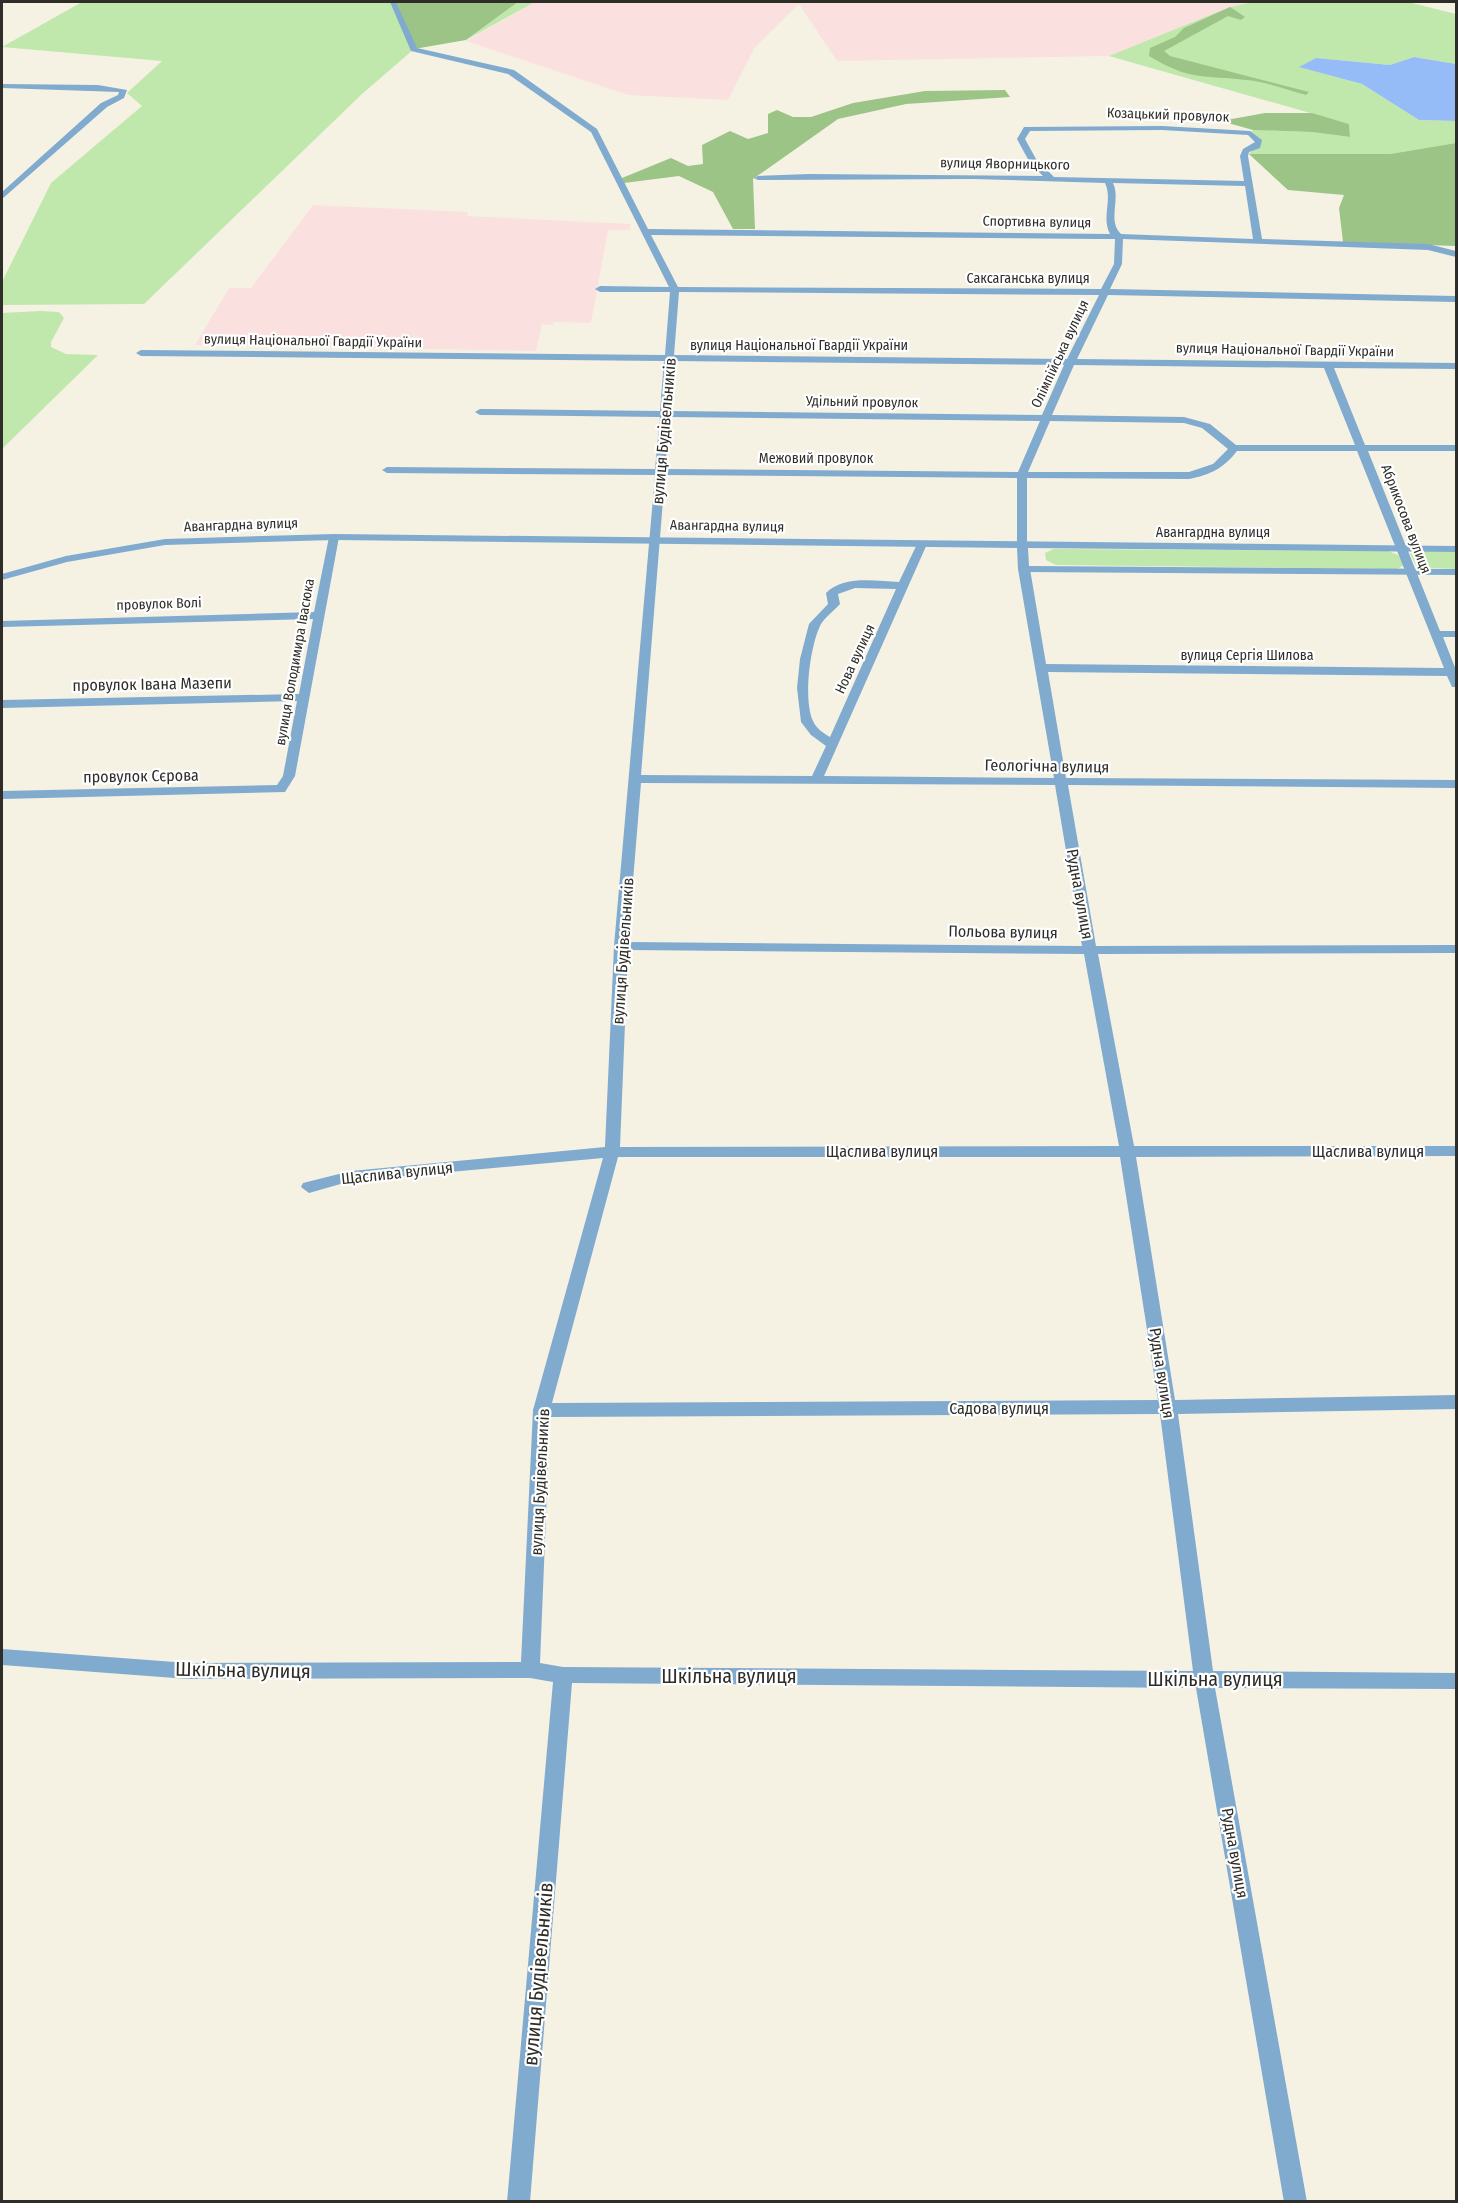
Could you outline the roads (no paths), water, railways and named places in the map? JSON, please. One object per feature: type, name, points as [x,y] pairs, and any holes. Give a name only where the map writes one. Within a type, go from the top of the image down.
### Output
[{"type":"street","points":[[393,2],[414,49],[511,72],[594,131],[675,290]]},
{"type":"street","points":[[2,196],[104,105],[121,96],[123,90],[98,87],[3,88]]},
{"type":"street","name":"Козацький провулок","points":[[1051,178],[1040,171],[1020,139],[1027,129],[1142,127],[1245,132],[1254,135],[1258,142],[1257,146],[1244,153],[1258,241]]},
{"type":"street","name":"вулиця Яворницького","points":[[758,178],[809,176],[1051,178],[1250,184]]},
{"type":"street","name":"Олімпійська вулиця","points":[[1022,545],[1022,474],[1045,417],[1118,264],[1119,237],[1114,234],[1109,223],[1114,198],[1113,187],[1108,181]]},
{"type":"street","name":"Спортивна вулиця","points":[[645,232],[1119,237],[1428,247],[1456,254]]},
{"type":"street","name":"Саксаганська вулиця","points":[[600,289],[1104,292],[1456,299]]},
{"type":"street","name":"вулиця Будівельників","points":[[530,1670],[542,1410],[612,1152],[621,946],[637,779],[675,290]]},
{"type":"street","name":"вулиця Національної Гвардії України","points":[[141,353],[1456,366]]},
{"type":"street","name":"Абрикосова вулиця","points":[[1328,364],[1456,684]]},
{"type":"street","name":"Удільний провулок","points":[[480,412],[1045,417],[1194,421],[1214,432],[1234,448]]},
{"type":"street","points":[[1234,448],[1456,448]]},
{"type":"street","name":"Межовий провулок","points":[[387,470],[1199,475],[1216,468],[1234,448]]},
{"type":"street","name":"Авангардна вулиця","points":[[2,577],[66,559],[165,542],[334,537],[1456,549]]},
{"type":"street","name":"вулиця Володимира Івасюка","points":[[281,789],[289,776],[334,537]]},
{"type":"street","name":"Нова вулиця","points":[[817,779],[922,544]]},
{"type":"street","name":"Рудна вулиця","points":[[1022,545],[1024,569],[1090,950],[1127,1149],[1168,1407],[1204,1679],[1296,2202]]},
{"type":"street","points":[[1024,569],[1456,572]]},
{"type":"street","points":[[832,744],[817,735],[805,717],[803,696],[807,647],[816,622],[834,604],[832,593],[835,590],[849,585],[905,586]]},
{"type":"street","name":"провулок Волі","points":[[2,624],[318,615]]},
{"type":"street","points":[[1435,634],[1456,634]]},
{"type":"street","name":"вулиця Сергія Шилова","points":[[1042,668],[1451,672]]},
{"type":"street","name":"провулок Івана Мазепи","points":[[2,704],[304,697]]},
{"type":"street","name":"Геологічна вулиця","points":[[637,779],[1456,784]]},
{"type":"street","name":"провулок Сєрова","points":[[2,795],[281,789]]},
{"type":"street","name":"Польова вулиця","points":[[621,946],[1090,950],[1456,949]]},
{"type":"street","name":"Щаслива вулиця","points":[[309,1187],[351,1176],[612,1152],[1127,1149],[1456,1151]]},
{"type":"street","name":"Садова вулиця","points":[[542,1410],[1168,1407],[1456,1402]]},
{"type":"street","name":"Шкільна вулиця","points":[[2,1658],[188,1671],[530,1670],[563,1675],[1456,1681]]},
{"type":"street","name":"вулиця Будівельників","points":[[518,2202],[563,1675]]},
{"type":"water","points":[[1414,57],[1456,64],[1456,121],[1419,120],[1362,84],[1299,67],[1316,58],[1390,65]]}]
